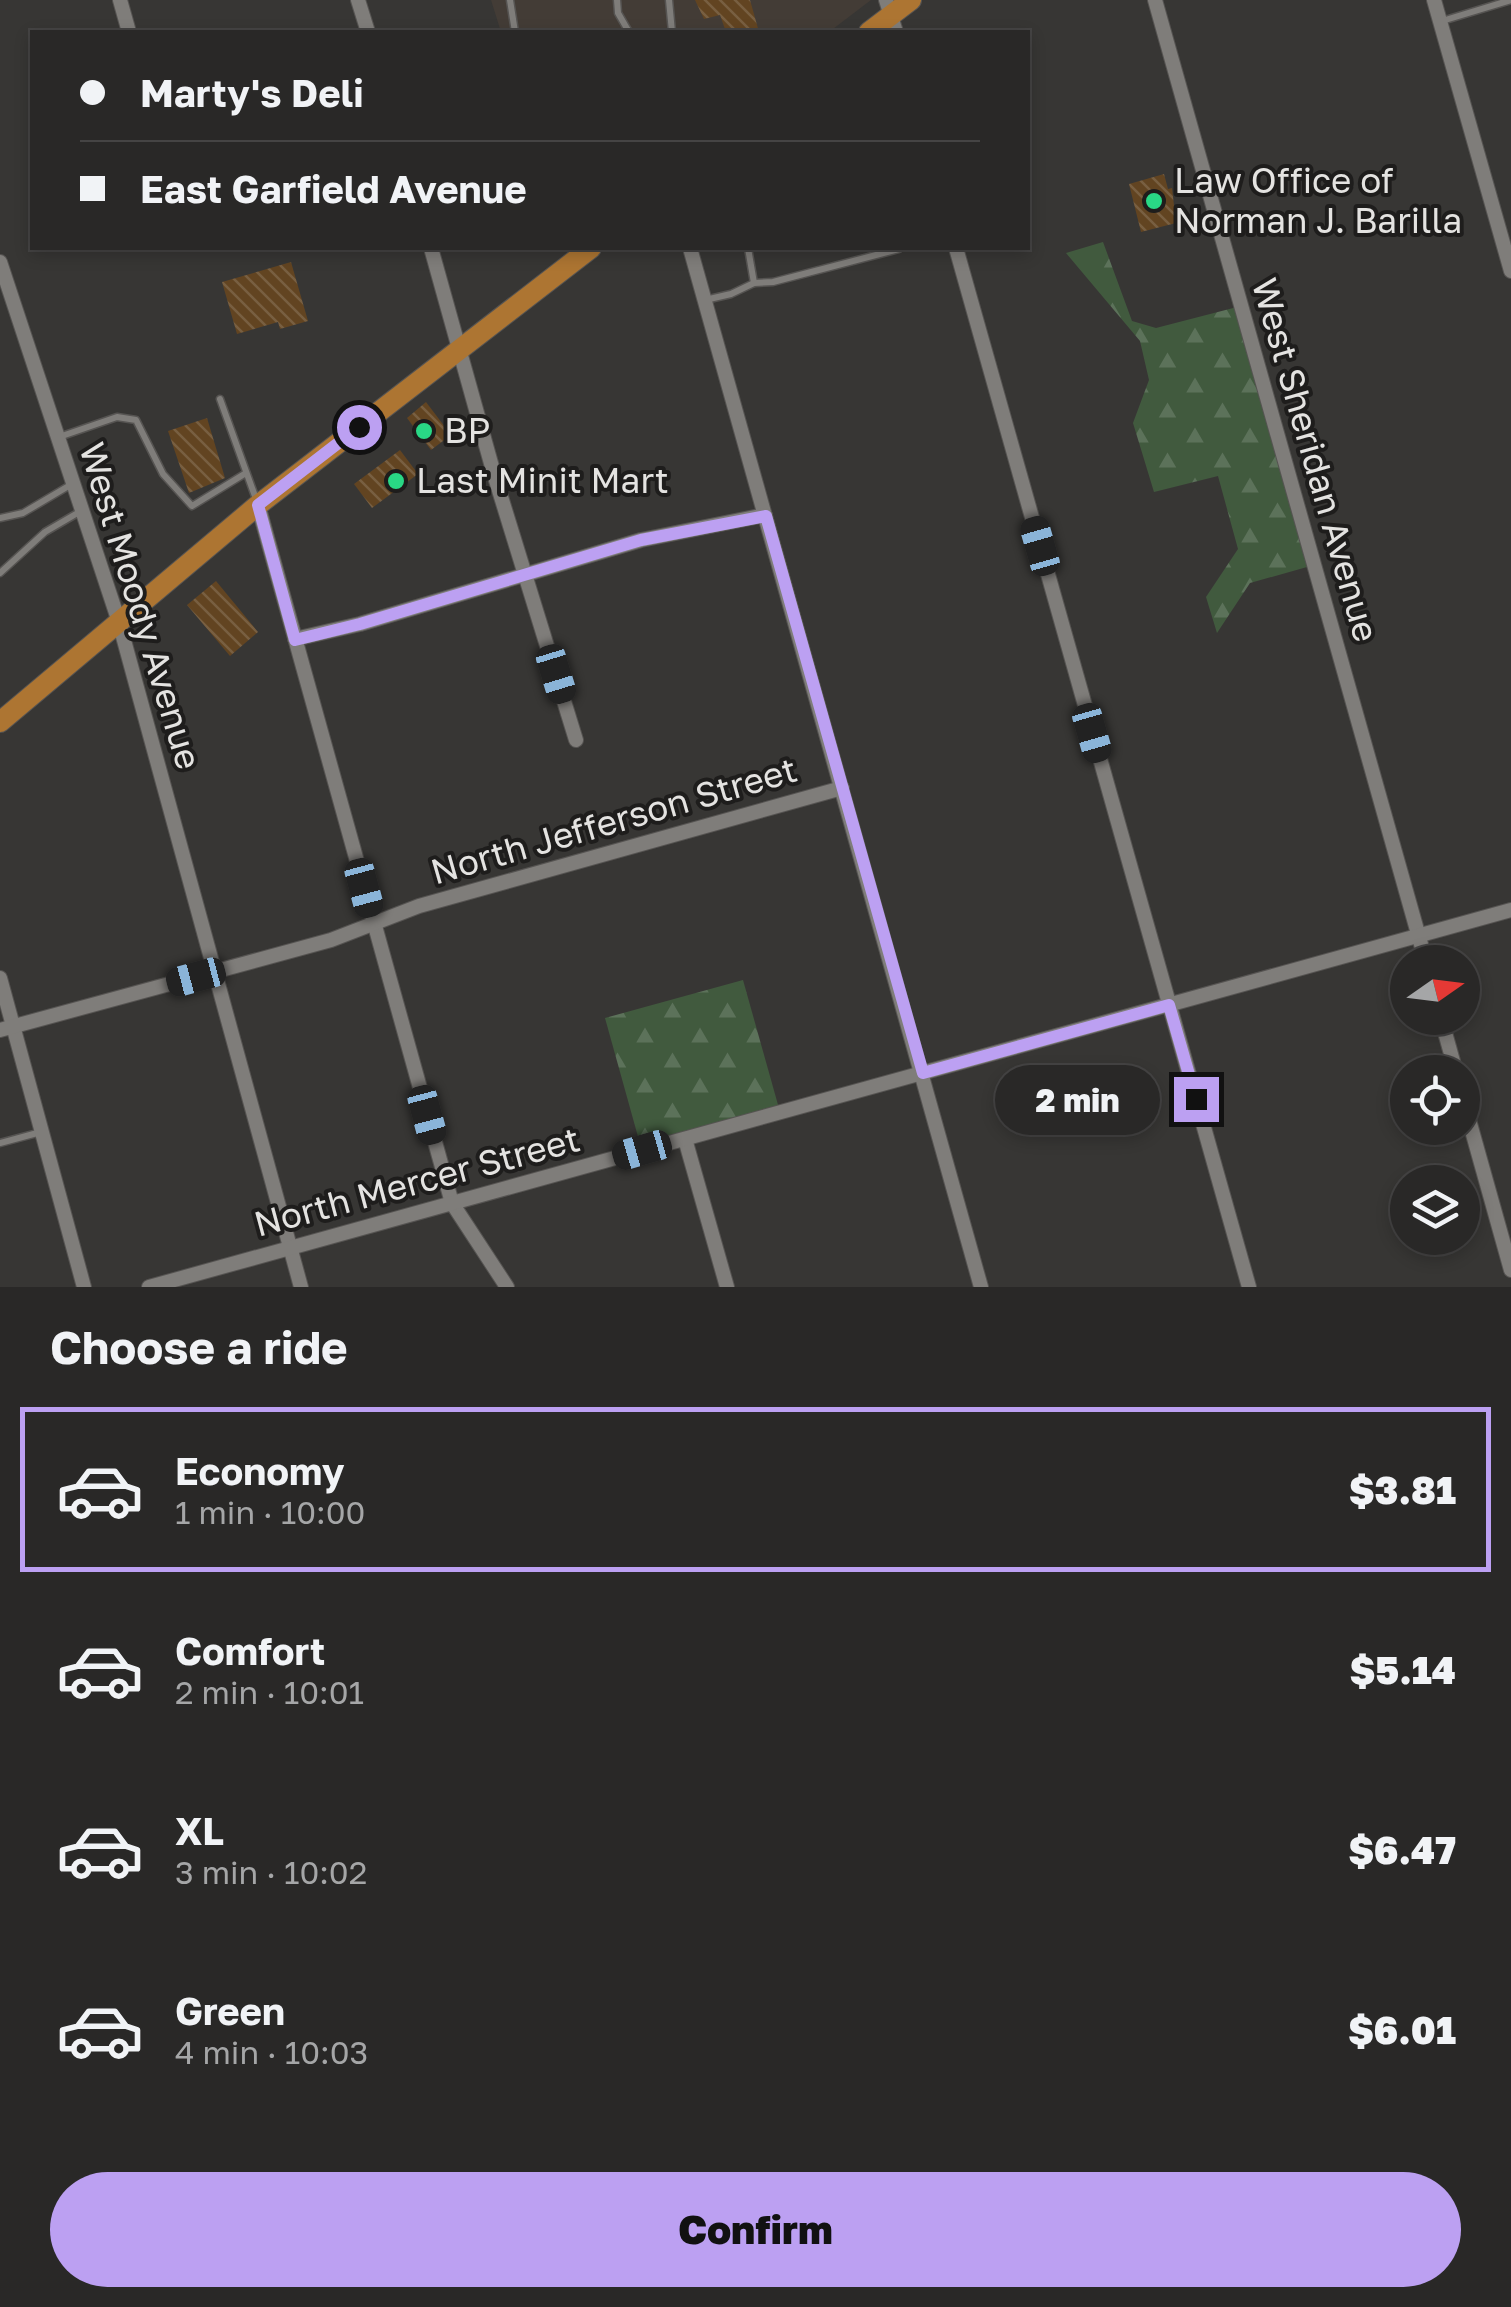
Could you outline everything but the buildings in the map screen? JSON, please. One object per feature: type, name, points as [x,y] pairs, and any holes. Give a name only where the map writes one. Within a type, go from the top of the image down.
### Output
[{"type":"main road","points":[[891,16],[911,0]]},
{"type":"main road","points":[[0,722],[258,505],[587,250]]},
{"type":"street","points":[[120,0],[128,30]]},
{"type":"street","points":[[358,0],[367,30]]},
{"type":"street","name":"West Sheridan Avenue","points":[[1155,0],[1421,945]]},
{"type":"street","points":[[1434,0],[1511,271]]},
{"type":"street","points":[[432,250],[494,474],[576,740]]},
{"type":"street","points":[[691,250],[981,1287]]},
{"type":"street","points":[[957,250],[1249,1287]]},
{"type":"street","name":"West Moody Avenue","points":[[0,262],[118,622],[301,1287]]},
{"type":"street","points":[[258,505],[452,1203],[506,1287]]},
{"type":"street","points":[[295,640],[641,540],[766,516]]},
{"type":"street","name":"North Jefferson Street","points":[[7,1028],[331,940],[438,901],[842,788]]},
{"type":"street","name":"North Mercer Street","points":[[150,1287],[1511,910]]},
{"type":"street","points":[[0,978],[7,1028],[42,1132],[84,1287]]},
{"type":"street","points":[[686,1138],[727,1287]]},
{"type":"street","points":[[1476,1145],[1511,1270]]},
{"type":"lane","points":[[510,0],[514,30]]},
{"type":"lane","points":[[616,0],[618,13],[629,30]]},
{"type":"lane","points":[[668,0],[672,30]]},
{"type":"lane","points":[[1440,21],[1511,0]]},
{"type":"lane","points":[[748,250],[754,282]]},
{"type":"lane","points":[[705,300],[731,294],[754,282],[773,282],[894,250]]},
{"type":"lane","points":[[220,398],[258,505]]},
{"type":"lane","points":[[58,438],[117,417],[136,420],[162,474],[192,506],[246,474]]},
{"type":"lane","points":[[0,518],[23,513],[73,484]]},
{"type":"lane","points":[[1,570],[45,532],[82,510]]},
{"type":"lane","points":[[0,1143],[42,1132]]},
{"type":"shaded area","points":[[491,0],[871,0],[832,30],[500,30]]},
{"type":"green space","points":[[1103,242],[1132,321],[1156,328],[1241,306],[1314,565],[1250,583],[1217,633],[1206,597],[1238,549],[1218,476],[1154,492],[1133,423],[1149,380],[1140,341],[1066,253]]},
{"type":"green space","points":[[743,980],[780,1112],[642,1151],[605,1018]]},
{"type":"place","name":"Law Office of Norman J. Barilla","points":[[1154,201]]},
{"type":"place","name":"BP","points":[[424,431]]},
{"type":"place","name":"Last Minit Mart","points":[[396,481]]},
{"type":"route","points":[[359,427],[258,505],[295,640],[641,540],[766,516],[923,1073],[1169,1005],[1196,1099]]}]
